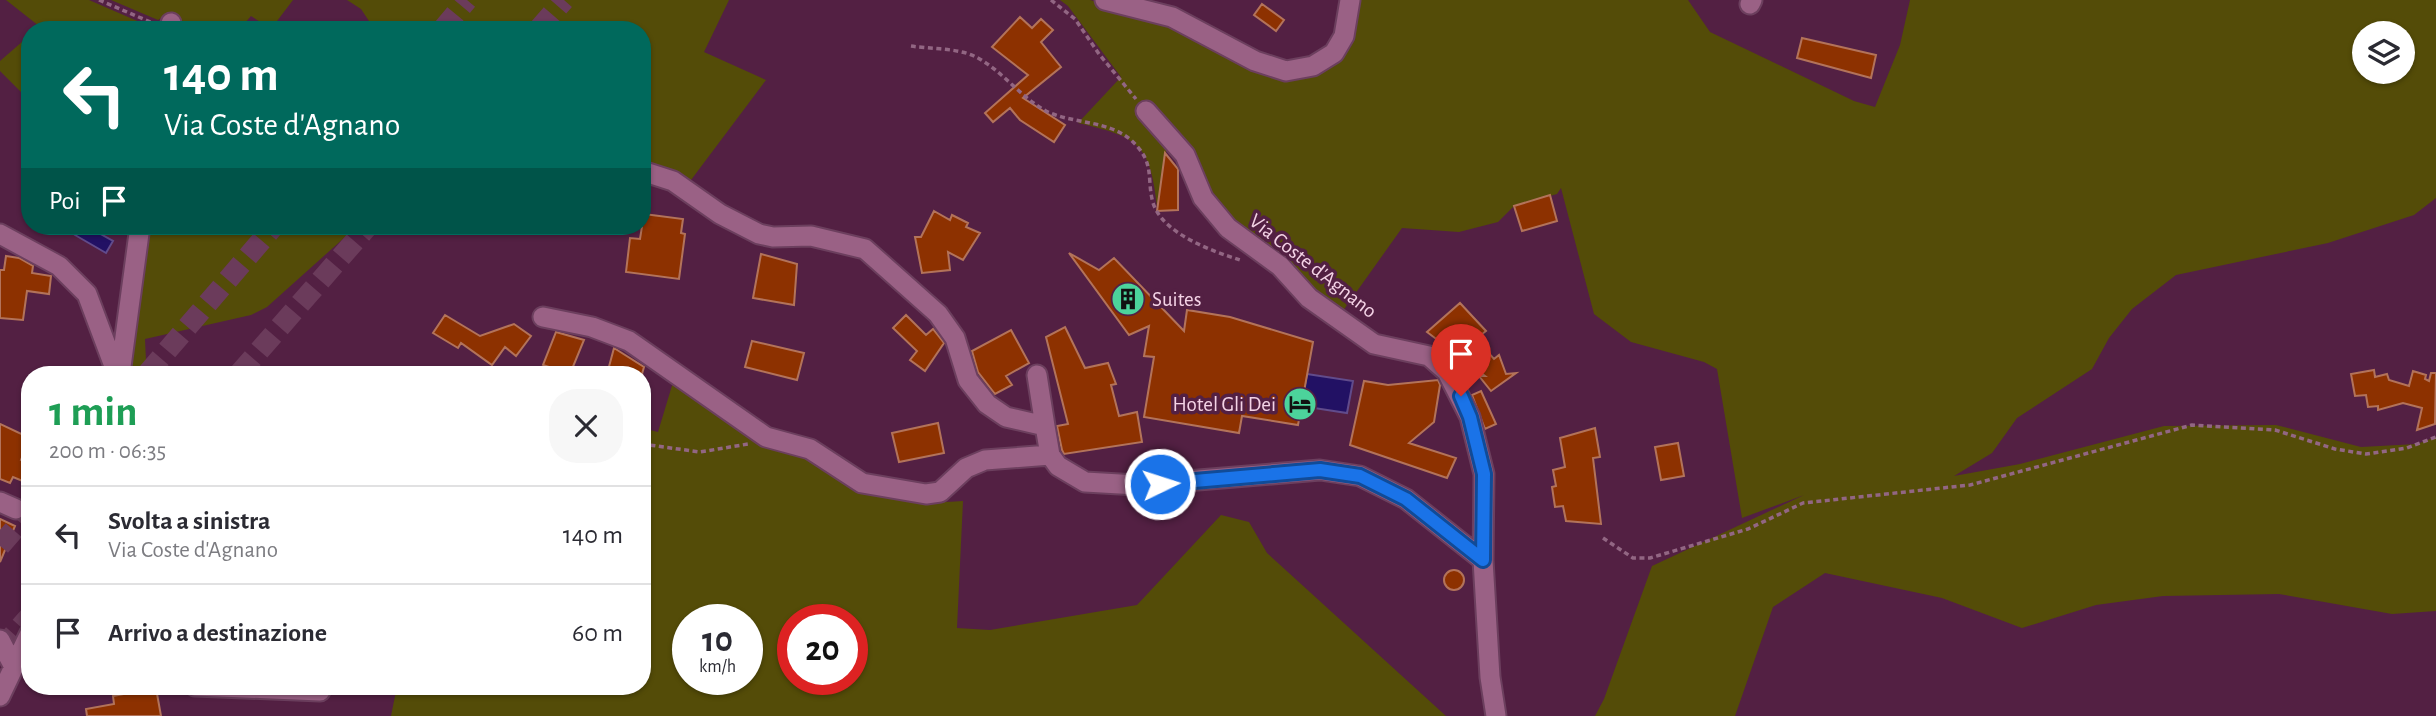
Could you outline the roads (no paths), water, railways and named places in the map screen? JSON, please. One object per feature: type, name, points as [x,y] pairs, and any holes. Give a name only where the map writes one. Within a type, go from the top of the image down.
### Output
[{"type":"street","points":[[1105,0],[1172,17],[1255,61],[1286,71],[1313,65],[1334,53],[1344,36],[1350,0]]},
{"type":"street","name":"Via Coste d'Agnano","points":[[1146,111],[1185,155],[1203,198],[1228,228],[1280,266],[1309,298],[1374,344],[1429,356],[1447,372],[1470,417],[1484,474],[1483,560],[1490,677],[1496,716]]},
{"type":"street","points":[[651,174],[673,181],[720,214],[759,234],[773,237],[811,236],[865,249],[938,314],[955,338],[968,380],[987,404],[1006,417],[1045,426]]},
{"type":"street","points":[[0,234],[59,266],[88,294],[116,366]]},
{"type":"street","points":[[120,366],[139,235]]},
{"type":"street","points":[[543,317],[592,327],[629,341],[766,437],[810,449],[862,483],[926,495],[940,492],[966,468],[985,460],[1050,455]]},
{"type":"street","points":[[1037,375],[1050,455],[1066,474],[1084,482],[1184,482],[1320,470],[1360,476],[1406,499],[1483,560]]},
{"type":"street","points":[[0,640],[20,662],[0,696]]},
{"type":"tunnel","points":[[450,21],[467,0]]},
{"type":"tunnel","points":[[546,21],[564,0]]},
{"type":"tunnel","points":[[154,366],[266,235]]},
{"type":"tunnel","points":[[246,366],[360,235]]},
{"type":"tunnel","points":[[0,546],[21,522]]},
{"type":"tunnel","points":[[0,650],[21,626]]},
{"type":"place","name":"Suites","points":[[1128,299]]},
{"type":"place","name":"Hotel Gli Dei","points":[[1300,404]]}]
